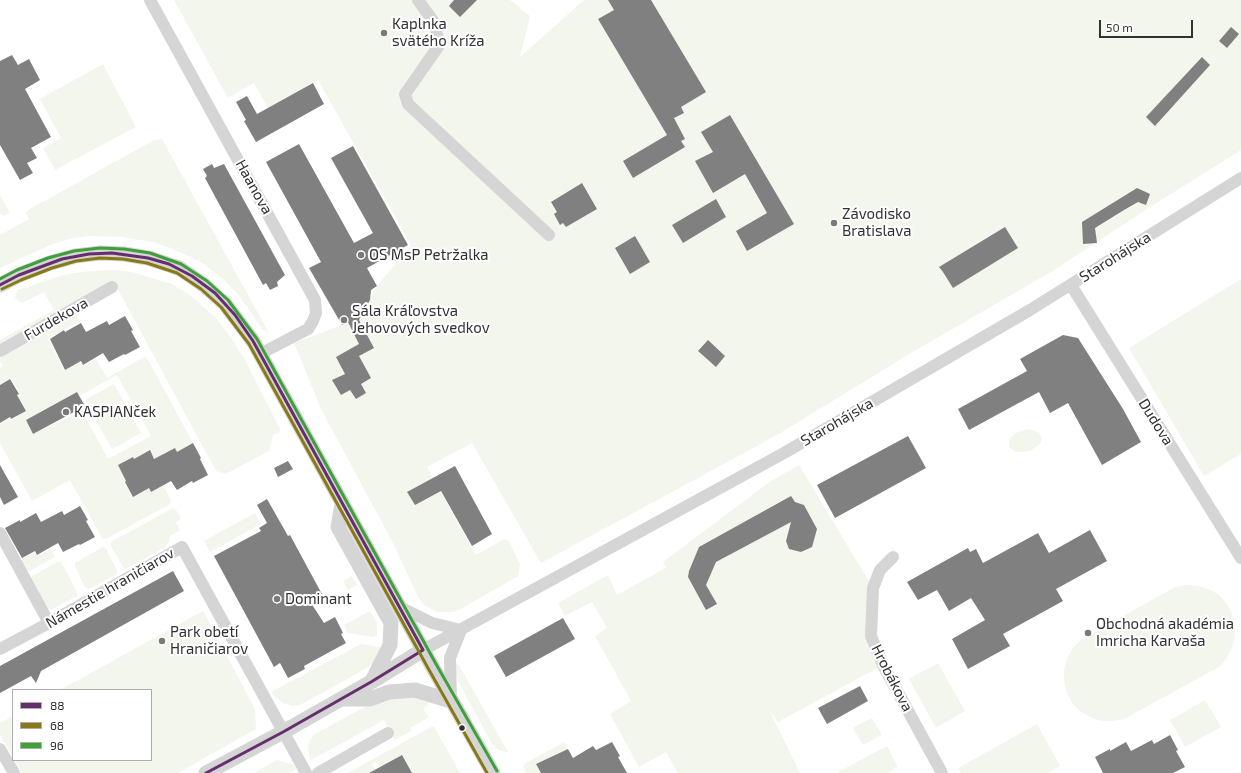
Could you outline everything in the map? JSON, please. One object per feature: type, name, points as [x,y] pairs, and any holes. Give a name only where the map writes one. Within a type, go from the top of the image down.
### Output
[{"type":"street","name":"Haanova","points":[[150,0],[315,300],[316,313],[308,329],[260,354]]},
{"type":"street","points":[[418,0],[436,25],[438,47],[405,94],[408,104],[549,235]]},
{"type":"street","name":"Starohájska","points":[[423,650],[773,459],[1030,310],[1241,178]]},
{"type":"street","points":[[0,284],[50,263],[75,256],[112,253],[148,258],[169,264],[192,276],[215,294],[235,315],[253,341],[398,606],[493,773]]},
{"type":"street","name":"Dudova","points":[[1071,285],[1241,558]]},
{"type":"street","name":"Furdekova","points":[[0,351],[112,287]]},
{"type":"street","points":[[342,504],[338,527],[391,623],[390,645],[371,682]]},
{"type":"street","points":[[0,533],[50,623]]},
{"type":"street","name":"Námestie hraničiarov","points":[[0,649],[50,623],[182,547],[306,773]]},
{"type":"street","name":"Hrobákova","points":[[893,558],[880,570],[873,588],[871,636],[883,665],[942,773]]},
{"type":"street","points":[[398,606],[432,623],[461,630],[450,658],[451,701]]},
{"type":"street","points":[[206,773],[283,732],[371,682],[423,650]]},
{"type":"street","points":[[341,699],[370,699],[389,692],[415,690],[451,701]]},
{"type":"street","points":[[318,773],[388,733]]},
{"type":"street","points":[[0,749],[14,773]]},
{"type":"shaded area","name":"Závodisko Bratislava","points":[[174,0],[510,0],[530,16],[520,57],[584,0],[1241,0],[1241,150],[1051,272],[911,353],[777,435],[541,563],[472,443],[427,467],[476,555],[504,539],[509,541],[520,564],[518,576],[459,610],[452,612],[436,612],[423,604],[418,597],[392,541],[321,409],[294,343],[342,325],[362,314],[377,286],[411,245],[318,80],[268,108],[254,83],[228,98]]},
{"type":"shaded area","points":[[103,64],[136,127],[55,170],[43,148],[61,138],[40,99]]},
{"type":"shaded area","points":[[162,139],[269,333],[263,330],[237,293],[204,264],[168,247],[153,242],[121,237],[89,236],[69,239],[50,245],[0,268],[0,235],[29,219],[26,213],[28,210],[154,140]]},
{"type":"shaded area","points":[[0,195],[10,213],[3,216],[0,213]]},
{"type":"shaded area","points":[[114,270],[132,272],[172,284],[190,295],[216,318],[232,339],[246,362],[281,431],[273,435],[269,451],[226,474],[216,471],[114,282],[0,345],[0,340],[54,310],[44,292],[22,303],[15,298],[18,290],[67,274]]},
{"type":"shaded area","points":[[1241,279],[1241,454],[1204,476],[1129,348]]},
{"type":"shaded area","points":[[73,315],[77,315],[80,321],[48,338],[64,371],[80,362],[83,366],[96,359],[107,378],[144,357],[147,358],[193,443],[181,450],[178,454],[175,448],[163,455],[158,467],[149,450],[137,457],[135,461],[132,457],[118,466],[125,478],[129,480],[125,482],[133,497],[145,490],[147,486],[151,492],[163,485],[171,500],[170,504],[106,539],[102,538],[70,480],[32,501],[0,443],[0,424],[9,418],[11,420],[26,411],[18,395],[20,394],[11,378],[0,384],[0,368],[3,366],[0,361],[1,355]],"holes":[[[117,375],[151,436],[108,459],[82,411],[33,434],[26,420],[77,392],[79,396]]]},
{"type":"shaded area","points":[[114,384],[141,433],[112,449],[85,400]]},
{"type":"shaded area","points":[[1027,429],[1039,433],[1042,439],[1040,444],[1030,451],[1016,452],[1009,447],[1009,441],[1016,433]]},
{"type":"shaded area","points":[[799,465],[873,588],[871,636],[883,665],[778,722],[769,710],[800,773],[678,773],[666,752],[639,767],[610,714],[631,701],[595,636],[607,628],[592,602],[565,616],[558,603],[608,575],[617,595],[666,568],[663,562],[771,481]]},
{"type":"shaded area","points":[[173,508],[180,516],[180,520],[175,522],[180,530],[170,536],[169,542],[165,547],[126,569],[123,567],[111,546],[111,542]]},
{"type":"shaded area","points":[[255,513],[261,524],[210,552],[204,541]]},
{"type":"shaded area","points":[[103,547],[106,549],[117,570],[117,574],[89,589],[85,587],[75,563]]},
{"type":"shaded area","points":[[51,549],[55,557],[30,571],[26,570],[20,561],[34,553],[34,550],[37,556]]},
{"type":"shaded area","points":[[57,562],[61,562],[77,592],[77,596],[51,610],[47,608],[31,580],[32,576]]},
{"type":"shaded area","points":[[352,576],[357,585],[348,590],[343,581]]},
{"type":"shaded area","points":[[1186,585],[1209,589],[1219,595],[1227,604],[1235,625],[1235,637],[1232,648],[1226,659],[1219,667],[1124,719],[1101,721],[1080,711],[1072,703],[1067,693],[1064,681],[1064,670],[1067,658],[1073,648],[1081,640],[1175,587]]},
{"type":"shaded area","name":"Park obetí Hraničiarov","points":[[203,611],[255,709],[256,729],[178,773],[22,773],[15,761],[152,761],[152,689],[62,689]]},
{"type":"shaded area","points":[[370,611],[377,623],[377,635],[373,637],[348,633],[344,625]]},
{"type":"shaded area","points":[[361,644],[384,648],[376,660],[367,668],[300,705],[292,706],[283,703],[271,692]]},
{"type":"shaded area","points":[[938,663],[965,711],[936,728],[909,679]]},
{"type":"shaded area","points":[[457,664],[459,665],[508,752],[500,751],[492,744],[458,681],[455,666]]},
{"type":"shaded area","points":[[409,693],[429,702],[424,710],[429,717],[410,728],[411,731],[395,740],[384,720],[311,760],[310,759],[308,747],[310,740],[315,734],[376,701]]},
{"type":"shaded area","points":[[1205,700],[1221,727],[1185,747],[1170,720]]},
{"type":"shaded area","points":[[12,717],[12,755],[0,735],[0,723]]},
{"type":"shaded area","points":[[872,718],[882,735],[863,745],[853,728]]},
{"type":"shaded area","points":[[1037,724],[1060,766],[1047,773],[961,773],[958,768]]},
{"type":"shaded area","points":[[431,727],[434,727],[436,730],[460,773],[412,773],[401,755],[380,767],[376,761],[372,764],[375,770],[370,773],[348,773]]},
{"type":"shaded area","points":[[564,742],[568,749],[536,764],[541,773],[526,773],[523,766],[526,763]]},
{"type":"shaded area","points":[[887,746],[898,767],[887,773],[838,773],[838,772]]},
{"type":"shaded area","points":[[277,760],[294,765],[296,769],[289,773],[254,773]]},
{"type":"building","points":[[454,0],[477,0],[460,17],[449,6]]},
{"type":"building","points":[[608,0],[651,0],[706,92],[681,107],[684,113],[674,118],[685,139],[681,141],[685,147],[633,178],[623,161],[667,135],[598,19],[614,10]]},
{"type":"building","points":[[1231,27],[1239,34],[1227,48],[1219,41]]},
{"type":"building","points":[[12,55],[18,65],[29,59],[40,80],[25,89],[51,137],[31,148],[37,158],[27,163],[33,173],[20,180],[0,145],[0,61]]},
{"type":"building","points":[[1202,57],[1210,65],[1155,126],[1146,117]]},
{"type":"building","points":[[313,83],[324,104],[256,142],[244,121],[246,120],[236,102],[247,96],[257,114]]},
{"type":"building","points":[[730,115],[794,224],[747,251],[736,231],[767,213],[745,174],[713,193],[695,161],[713,152],[701,132]]},
{"type":"building","points":[[299,144],[354,243],[373,233],[331,158],[353,146],[408,245],[367,268],[377,286],[371,290],[370,300],[359,320],[374,348],[359,356],[371,378],[361,384],[366,393],[356,399],[350,390],[341,395],[332,380],[345,374],[336,357],[359,344],[348,322],[342,325],[309,268],[321,262],[266,162]]},
{"type":"building","points":[[212,164],[214,168],[224,164],[285,275],[277,282],[278,286],[270,290],[266,283],[263,285],[205,178],[207,176],[203,169]]},
{"type":"building","points":[[582,183],[597,209],[566,227],[563,223],[560,225],[554,214],[557,212],[551,202]]},
{"type":"building","points":[[1137,188],[1150,194],[1146,205],[1138,202],[1124,210],[1095,228],[1097,243],[1083,244],[1082,222]]},
{"type":"building","points":[[716,199],[726,217],[683,243],[672,225]]},
{"type":"building","points":[[1005,227],[1018,248],[953,288],[939,267]]},
{"type":"building","points":[[635,236],[650,262],[630,274],[615,248]]},
{"type":"building","points":[[125,316],[140,347],[109,362],[103,353],[83,365],[81,361],[65,370],[50,339],[64,330],[65,332],[81,323],[86,332],[107,321],[109,325]]},
{"type":"building","points":[[1063,335],[1078,338],[1123,409],[1141,442],[1102,465],[1068,403],[1050,413],[1039,392],[969,430],[958,409],[1027,371],[1020,359]]},
{"type":"building","points":[[708,340],[725,356],[716,367],[698,351]]},
{"type":"building","points":[[10,379],[19,394],[17,395],[26,411],[11,419],[10,417],[0,423],[0,385]]},
{"type":"building","points":[[77,392],[85,406],[33,434],[26,420]]},
{"type":"building","points":[[908,436],[926,468],[835,518],[817,485]]},
{"type":"building","points":[[193,443],[208,475],[193,483],[192,481],[177,490],[171,481],[151,492],[149,488],[133,497],[118,465],[133,457],[134,459],[150,450],[154,459],[175,448],[177,452]]},
{"type":"building","points":[[288,461],[293,469],[278,477],[274,468]]},
{"type":"building","points":[[0,465],[18,497],[4,505],[0,497]]},
{"type":"building","points":[[455,466],[492,534],[472,546],[441,491],[415,505],[407,492]]},
{"type":"building","points":[[791,496],[795,502],[804,505],[817,529],[812,547],[801,552],[789,549],[786,541],[791,522],[716,562],[706,585],[717,604],[706,610],[688,577],[699,547]]},
{"type":"building","name":"Dominant","points":[[267,499],[288,536],[290,535],[323,596],[311,603],[324,623],[335,617],[346,643],[304,666],[305,669],[288,678],[280,663],[274,667],[214,556],[261,531],[259,528],[267,523],[257,505]]},
{"type":"building","points":[[80,506],[95,537],[63,552],[58,543],[37,555],[35,551],[22,558],[5,528],[36,513],[41,522],[62,511],[64,515]]},
{"type":"building","points":[[1090,530],[1107,561],[1056,589],[1063,601],[1003,634],[1010,646],[968,669],[952,639],[985,620],[971,598],[949,611],[937,590],[918,600],[907,582],[968,548],[970,552],[976,549],[983,563],[1038,533],[1049,553]]},
{"type":"building","points":[[173,571],[184,591],[41,671],[36,683],[31,676],[0,693],[0,666]]},
{"type":"building","points":[[563,618],[575,639],[506,677],[494,656]]},
{"type":"building","points":[[860,686],[868,701],[827,724],[818,708]]},
{"type":"building","points":[[1170,735],[1178,750],[1176,751],[1185,767],[1173,773],[1103,773],[1095,757],[1126,742],[1131,751],[1152,740],[1154,744]]},
{"type":"building","points":[[612,742],[627,773],[541,773],[536,764],[568,749],[573,758],[593,746],[596,750]]},
{"type":"building","points":[[402,755],[412,773],[369,773]]},
{"type":"transit line","name":"96","points":[[0,279],[17,270],[48,258],[74,251],[100,248],[124,249],[150,253],[181,264],[207,281],[228,300],[257,339],[436,664],[497,771]]},
{"type":"transit line","name":"88","points":[[0,285],[19,275],[62,259],[89,254],[112,253],[148,258],[169,264],[192,276],[215,293],[235,315],[253,341],[423,650],[371,682],[283,732],[206,773]]},
{"type":"transit line","name":"68","points":[[2,289],[52,268],[76,261],[100,258],[123,259],[147,263],[177,273],[201,289],[221,307],[249,344],[487,773]]},
{"type":"place","name":"Kaplnka svätého Kríža","points":[[384,33]]},
{"type":"place","name":"Závodisko Bratislava","points":[[834,223]]},
{"type":"place","name":"OS MsP Petržalka","points":[[361,255]]},
{"type":"place","name":"Sála Kráľovstva Jehovových svedkov","points":[[344,320]]},
{"type":"place","name":"KASPIANček","points":[[66,412]]},
{"type":"place","name":"Dominant","points":[[277,599]]},
{"type":"place","name":"Obchodná akadémia Imricha Karvaša","points":[[1088,633]]},
{"type":"place","name":"Park obetí Hraničiarov","points":[[162,641]]}]
